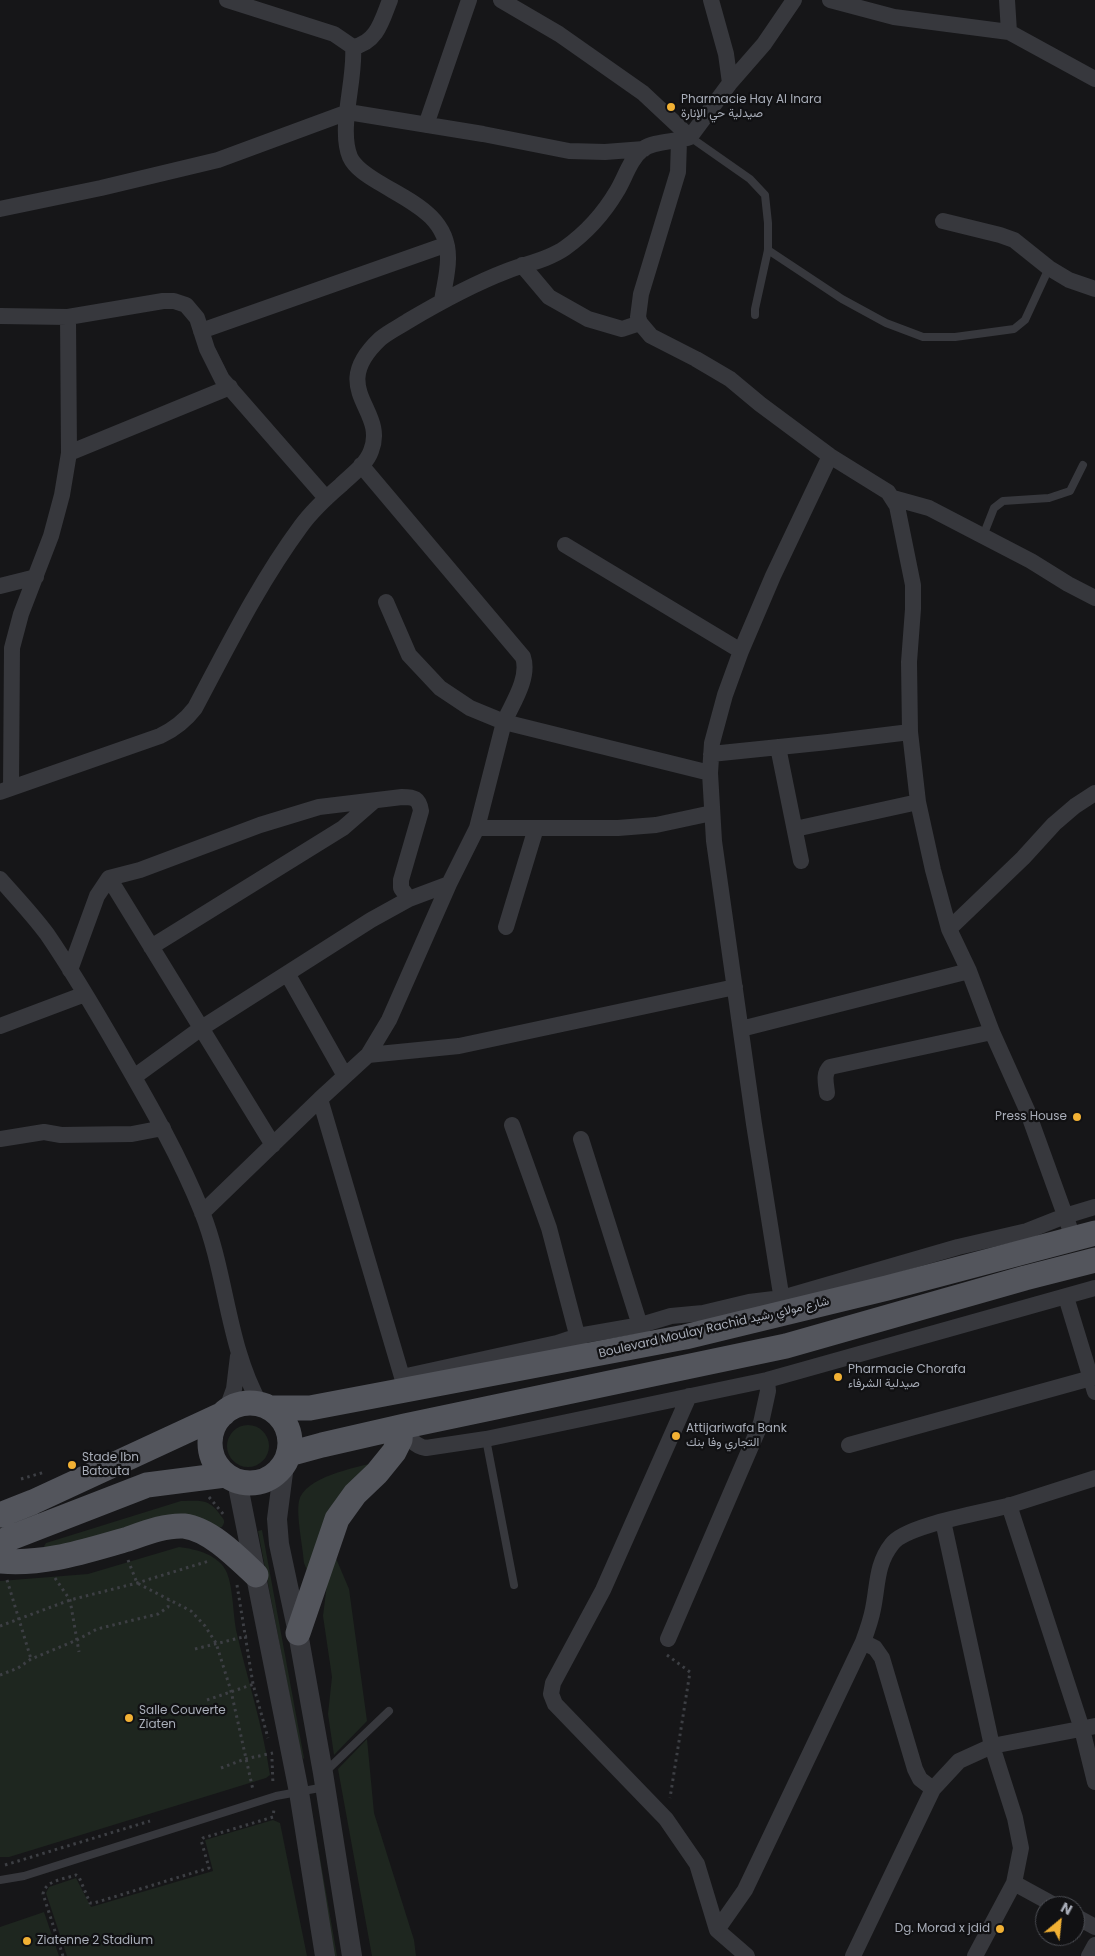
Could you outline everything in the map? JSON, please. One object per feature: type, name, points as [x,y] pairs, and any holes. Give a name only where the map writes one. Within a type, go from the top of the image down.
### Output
[{"type":"main road","name":"Boulevard Moulay Rachid شارع مولاي رشيد","points":[[265,1406],[310,1408],[404,1383],[783,1306],[1085,1236]]},
{"type":"main road","points":[[2,1555],[147,1485],[231,1478],[250,1484],[263,1481],[275,1475],[287,1460],[322,1445],[786,1346],[1095,1260]]},
{"type":"main road","points":[[0,1515],[42,1498],[236,1405],[248,1403],[265,1406],[280,1416],[287,1428],[290,1441],[287,1460]]},
{"type":"main road","points":[[224,1412],[214,1424],[210,1438],[211,1452],[216,1464],[231,1478]]},
{"type":"main road","points":[[298,1633],[337,1519],[355,1494],[377,1473],[398,1446],[403,1427]]},
{"type":"main road","points":[[2,1555],[44,1561],[65,1558],[165,1527],[184,1526],[200,1532],[231,1553],[256,1575]]},
{"type":"street","points":[[227,0],[334,34],[353,47]]},
{"type":"street","points":[[353,47],[365,43],[373,37],[390,0]]},
{"type":"street","points":[[426,125],[469,0]]},
{"type":"street","points":[[501,0],[559,34],[643,93],[685,139]]},
{"type":"street","points":[[712,0],[726,54],[730,83]]},
{"type":"street","points":[[794,0],[764,44],[685,139],[678,172],[641,294],[638,317],[640,323],[651,336],[730,379],[760,404],[830,456],[888,492],[897,506],[912,585],[913,609],[909,662],[910,732],[918,802],[949,929],[969,971],[992,1032],[1027,1110],[1065,1216],[1085,1236]]},
{"type":"street","points":[[830,0],[894,18],[1009,32],[1095,79]]},
{"type":"street","points":[[1007,0],[1009,32]]},
{"type":"street","points":[[353,47],[353,67],[346,137],[351,158],[360,170],[370,177],[423,208],[444,235],[448,258],[442,301]]},
{"type":"street","points":[[0,209],[101,188],[218,160],[348,112],[569,151],[605,152],[644,148],[685,139]]},
{"type":"street","points":[[68,317],[69,453],[62,495],[52,536],[21,614],[12,648],[5,790],[160,736],[175,729],[186,720],[196,708],[241,621],[282,553],[302,524],[361,465],[370,453],[374,434],[373,426],[362,402],[356,381],[361,362],[381,338],[442,301],[563,249],[602,214],[631,163],[644,148]]},
{"type":"street","points":[[943,221],[1014,240],[1049,268],[1070,280],[1095,289]]},
{"type":"street","points":[[201,331],[445,245]]},
{"type":"street","points":[[522,265],[549,296],[588,319],[622,329],[640,323]]},
{"type":"street","points":[[0,316],[68,317],[174,301],[186,305],[197,318],[207,349],[222,378],[326,498]]},
{"type":"street","points":[[69,453],[230,388]]},
{"type":"street","points":[[830,456],[773,576],[741,651],[725,695],[712,743],[711,754],[710,773],[714,841],[754,1124],[783,1306],[958,1247],[1027,1231],[1095,1207]]},
{"type":"street","points":[[202,1213],[320,1099],[368,1056],[389,1020],[449,884],[477,828],[504,722],[525,670],[523,657],[361,465]]},
{"type":"street","points":[[893,498],[929,508],[1031,561],[1095,598]]},
{"type":"street","points":[[565,545],[741,651]]},
{"type":"street","points":[[0,586],[36,577]]},
{"type":"street","points":[[386,602],[409,656],[440,688],[470,708],[504,722],[710,773]]},
{"type":"street","points":[[711,754],[910,732]]},
{"type":"street","points":[[778,747],[801,861]]},
{"type":"street","points":[[949,929],[1023,858],[1054,824],[1075,806],[1095,793]]},
{"type":"street","points":[[70,970],[97,896],[109,878],[140,870],[260,825],[319,807],[414,797],[420,802],[422,811],[401,880],[401,888],[409,899]]},
{"type":"street","points":[[152,947],[343,828],[374,801]]},
{"type":"street","points":[[795,828],[918,802]]},
{"type":"street","points":[[477,828],[618,828],[656,825],[712,813]]},
{"type":"street","points":[[506,927],[536,828]]},
{"type":"street","points":[[109,878],[273,1145]]},
{"type":"street","points":[[0,879],[46,932],[134,1076],[162,1128],[202,1213],[218,1269],[238,1354],[249,1384],[265,1406]]},
{"type":"street","points":[[134,1076],[200,1029],[371,920],[409,899],[449,884]]},
{"type":"street","points":[[741,1029],[969,971]]},
{"type":"street","points":[[288,974],[345,1076]]},
{"type":"street","points":[[368,1056],[459,1046],[736,987]]},
{"type":"street","points":[[0,1026],[85,994]]},
{"type":"street","points":[[827,1093],[825,1077],[826,1071],[830,1067],[992,1032]]},
{"type":"street","points":[[320,1099],[404,1383]]},
{"type":"street","points":[[512,1125],[549,1228],[581,1347]]},
{"type":"street","points":[[0,1139],[44,1132],[62,1135],[132,1134],[162,1128]]},
{"type":"street","points":[[581,1139],[643,1335]]},
{"type":"street","points":[[388,1458],[412,1450],[486,1439],[767,1380],[1095,1288]]},
{"type":"street","points":[[849,1445],[1094,1382],[1066,1297]]},
{"type":"street","points":[[224,1412],[234,1390],[238,1354]]},
{"type":"street","points":[[668,1639],[761,1423],[768,1391],[767,1380]]},
{"type":"street","points":[[689,1396],[603,1590],[553,1683],[551,1694],[555,1704],[666,1819],[697,1864],[717,1930],[747,1956]]},
{"type":"street","points":[[403,1427],[411,1440],[417,1445],[426,1448]]},
{"type":"street","points":[[287,1460],[277,1519],[279,1544],[298,1633],[352,1956]]},
{"type":"street","points":[[231,1478],[256,1575],[277,1683],[281,1751],[299,1792],[325,1956]]},
{"type":"street","points":[[717,1930],[745,1890],[864,1642],[873,1610],[877,1576],[882,1560],[893,1542],[912,1532],[943,1521],[1009,1505],[1095,1478]]},
{"type":"street","points":[[1009,1505],[1088,1727],[1095,1782]]},
{"type":"street","points":[[943,1521],[992,1746],[1019,1834],[1021,1848],[1014,1883],[975,1956]]},
{"type":"street","points":[[864,1642],[875,1648],[882,1658],[915,1769],[920,1779],[933,1789]]},
{"type":"street","points":[[853,1956],[933,1789],[958,1761],[992,1746],[1088,1727]]},
{"type":"street","points":[[1014,1883],[1038,1896]]},
{"type":"street","points":[[1089,1956],[1095,1945]]},
{"type":"lane","points":[[685,139],[750,179],[765,195],[768,250],[755,315]]},
{"type":"lane","points":[[768,250],[842,299],[886,323],[923,337],[955,337],[1014,329],[1025,320],[1049,268]]},
{"type":"lane","points":[[983,536],[994,508],[1003,501],[1049,498],[1070,491],[1083,465]]},
{"type":"lane","points":[[486,1439],[514,1585]]},
{"type":"lane","points":[[0,1880],[24,1876],[276,1796],[299,1792],[324,1780],[389,1711]]},
{"type":"path","points":[[208,1495],[225,1516]]},
{"type":"path","points":[[120,1541],[137,1583],[191,1611],[205,1626],[216,1643],[231,1691],[245,1759],[257,1803]]},
{"type":"path","points":[[0,1626],[70,1600],[137,1583],[231,1553],[253,1684],[281,1751],[273,1783],[276,1796],[273,1817],[203,1838],[201,1840],[209,1868],[94,1903],[90,1903],[79,1877],[76,1876],[50,1883],[44,1888],[43,1894],[63,1956]]},
{"type":"path","points":[[2,1555],[2,1562],[31,1659]]},
{"type":"path","points":[[44,1561],[70,1600],[79,1652]]},
{"type":"path","points":[[0,1674],[18,1668],[31,1659],[77,1640],[97,1629],[158,1614],[168,1607],[169,1600]]},
{"type":"path","points":[[195,1649],[246,1637],[266,1630]]},
{"type":"path","points":[[666,1819],[690,1672],[661,1650],[668,1639]]},
{"type":"path","points":[[207,1700],[253,1684],[277,1683]]},
{"type":"path","points":[[221,1768],[245,1759],[281,1751]]},
{"type":"path","points":[[266,1786],[273,1783]]},
{"type":"path","points":[[253,1790],[260,1788]]},
{"type":"path","points":[[0,1867],[159,1818]]},
{"type":"shaded area","points":[[248,1425],[263,1431],[269,1446],[263,1461],[248,1467],[233,1461],[227,1446],[233,1431]]},
{"type":"shaded area","points":[[376,1462],[307,1570],[304,1563],[298,1515],[299,1501],[303,1493],[320,1480]]},
{"type":"shaded area","points":[[181,1501],[208,1503],[217,1510],[223,1519],[222,1527],[49,1554],[43,1548],[46,1543]]},
{"type":"shaded area","points":[[262,1530],[304,1758],[303,1759],[258,1531]]},
{"type":"shaded area","name":"Salle Couverte Ziaten","points":[[179,1547],[200,1551],[213,1557],[224,1567],[227,1573],[232,1593],[236,1630],[259,1720],[270,1775],[266,1778],[9,1857],[0,1857],[0,1581],[88,1574]]},
{"type":"shaded area","points":[[335,1556],[349,1589],[367,1721],[334,1755],[328,1714],[332,1677],[323,1616],[327,1584]]},
{"type":"shaded area","points":[[367,1739],[374,1813],[414,1940],[416,1956],[372,1956],[338,1769]]},
{"type":"shaded area","points":[[311,1806],[337,1956],[334,1956]]},
{"type":"shaded area","points":[[273,1820],[280,1823],[307,1956],[67,1956],[46,1893],[49,1887],[76,1878],[91,1907],[213,1871],[205,1840]]},
{"type":"shaded area","name":"Ziatenne 2 Stadium","points":[[44,1912],[59,1956],[0,1956],[0,1927]]},
{"type":"place","name":"Pharmacie Hay Al Inara صيدلية حي الإنارة","points":[[671,107]]},
{"type":"place","name":"Press House","points":[[1077,1117]]},
{"type":"place","name":"Pharmacie Chorafa صيدلية الشرفاء","points":[[838,1377]]},
{"type":"place","name":"Attijariwafa Bank التجاري وفا بنك","points":[[676,1436]]},
{"type":"place","name":"Stade Ibn Batouta","points":[[72,1465]]},
{"type":"place","name":"Salle Couverte Ziaten","points":[[129,1718]]},
{"type":"place","name":"Dg. Morad x jdid","points":[[1000,1929]]},
{"type":"place","name":"Ziatenne 2 Stadium","points":[[27,1941]]}]
